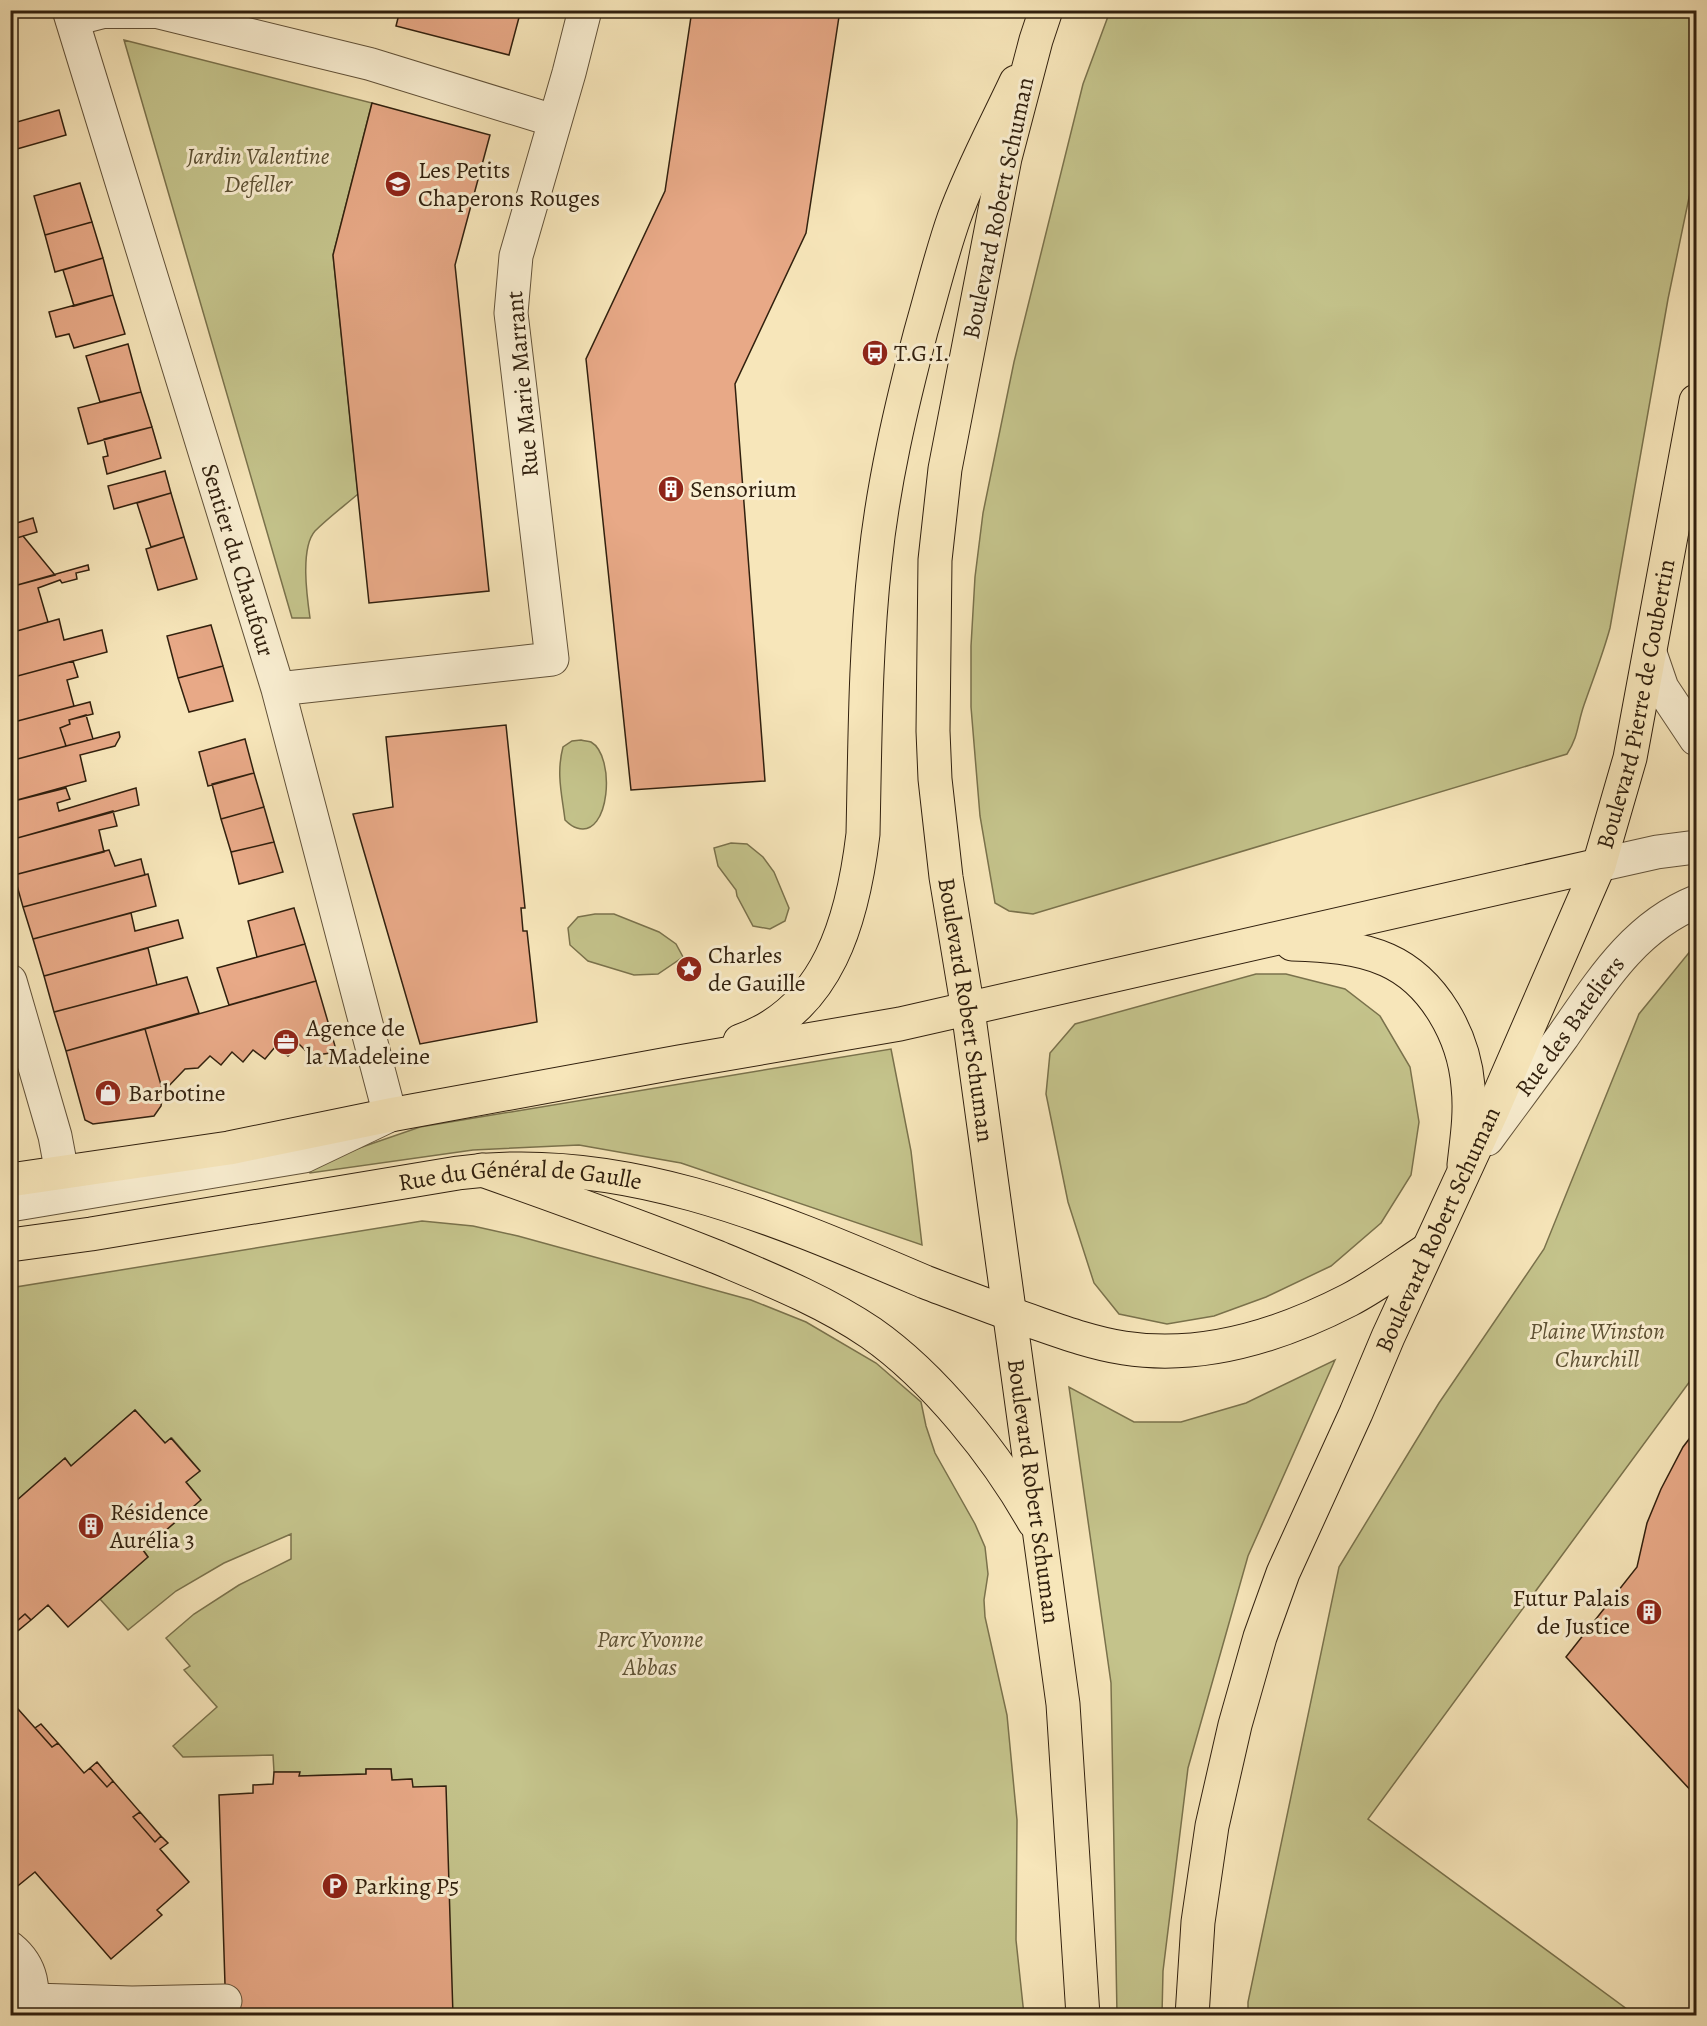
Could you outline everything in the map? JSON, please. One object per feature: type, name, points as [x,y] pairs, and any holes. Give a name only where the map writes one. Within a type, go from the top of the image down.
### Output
[{"type":"main road","name":"Boulevard Robert Schuman","points":[[1041,25],[1005,158],[945,469],[935,560],[933,667],[935,779],[946,877],[968,1010],[1063,1704],[1083,2016]]},
{"type":"main road","points":[[679,1062],[744,1040],[767,1030],[786,1017],[817,983],[832,957],[844,928],[859,870],[863,834],[869,657],[875,562],[888,470],[940,258],[974,173],[1041,25]]},
{"type":"main road","name":"Boulevard Pierre de Coubertin","points":[[1599,865],[1630,758],[1696,401]]},
{"type":"main road","name":"Boulevard Robert Schuman","points":[[1192,2016],[1198,1922],[1212,1826],[1234,1725],[1260,1637],[1283,1573],[1496,1101],[1599,865]]},
{"type":"main road","points":[[10,1179],[230,1148],[390,1115],[888,1026],[968,1010],[1247,944],[1599,865]]},
{"type":"main road","points":[[1247,944],[1319,945],[1341,948],[1386,960],[1419,982],[1436,999],[1456,1039],[1468,1084],[1469,1125],[1463,1172]]},
{"type":"main road","name":"Rue du Général de Gaulle","points":[[10,1245],[91,1234],[482,1170],[518,1167],[583,1173],[686,1191],[780,1223],[1010,1314],[1123,1348],[1159,1352],[1199,1349],[1242,1341],[1289,1326],[1323,1312],[1376,1284],[1427,1250]]},
{"type":"main road","points":[[482,1170],[669,1238],[765,1277],[804,1295],[872,1334],[902,1358],[952,1409],[980,1443],[1022,1502],[1041,1535]]},
{"type":"street","name":"Rue Marie Marrant","points":[[278,690],[552,659],[511,313],[516,256],[585,10]]},
{"type":"street","points":[[71,15],[103,12],[157,12],[370,64],[555,121]]},
{"type":"street","name":"Sentier du Chaufour","points":[[71,15],[278,690],[390,1115]]},
{"type":"street","points":[[1650,653],[1662,688],[1696,739]]},
{"type":"street","points":[[1599,865],[1657,852],[1696,847]]},
{"type":"street","name":"Rue des Bateliers","points":[[1463,1172],[1614,964],[1650,928],[1668,915],[1696,902]]},
{"type":"street","points":[[10,981],[55,1136],[63,1173]]},
{"type":"street","points":[[10,1205],[304,1156],[390,1115]]},
{"type":"street","points":[[10,1948],[25,1963],[32,1981],[30,2008],[225,2001]]},
{"type":"green space","points":[[1110,11],[1696,11],[1696,164],[1668,299],[1610,628],[1576,735],[1567,754],[1033,914],[1009,911],[995,903],[980,816],[971,707],[971,646],[975,577],[983,513],[1014,362],[1083,84]]},
{"type":"green space","name":"Jardin Valentine Defeller","points":[[124,40],[372,103],[333,255],[358,494],[320,526],[310,539],[307,549],[306,573],[310,618],[292,618]]},
{"type":"green space","points":[[572,741],[591,742],[599,750],[606,778],[603,809],[597,821],[588,828],[575,827],[565,820],[560,784],[563,747]]},
{"type":"green space","points":[[731,843],[747,844],[763,857],[774,872],[789,908],[785,921],[770,929],[753,926],[736,890],[718,866],[714,848]]},
{"type":"green space","points":[[614,914],[659,932],[676,944],[683,957],[658,974],[634,975],[588,961],[570,945],[568,928],[578,917]]},
{"type":"green space","name":"Plaine Winston Churchill","points":[[1696,944],[1696,1373],[1368,1819],[1635,2015],[1248,2015],[1248,2002],[1339,1567],[1439,1403],[1544,1249],[1639,1014]]},
{"type":"green space","points":[[1256,974],[1286,974],[1345,989],[1380,1016],[1410,1067],[1419,1122],[1411,1175],[1381,1223],[1331,1266],[1266,1297],[1214,1316],[1167,1324],[1119,1314],[1094,1283],[1068,1202],[1046,1094],[1050,1053],[1075,1024]]},
{"type":"green space","points":[[891,1049],[911,1151],[922,1245],[681,1163],[579,1145],[473,1150],[310,1173],[307,1166],[420,1127]]},
{"type":"green space","name":"Parc Yvonne Abbas","points":[[422,1221],[473,1226],[518,1236],[751,1300],[806,1322],[876,1363],[921,1402],[935,1453],[975,1524],[985,1547],[988,1574],[984,1600],[985,1617],[1007,1715],[1017,1820],[1016,1940],[1024,2015],[453,2015],[411,1779],[392,1780],[391,1769],[366,1769],[366,1774],[299,1776],[299,1772],[274,1772],[273,1755],[183,1757],[173,1746],[217,1707],[184,1670],[190,1666],[166,1638],[194,1614],[239,1585],[291,1559],[291,1534],[224,1563],[176,1591],[128,1630],[100,1599],[148,1557],[143,1550],[200,1500],[186,1482],[200,1471],[172,1438],[165,1443],[135,1410],[71,1466],[65,1458],[16,1501],[10,1494],[10,1288]]},
{"type":"green space","points":[[1335,1360],[1248,1556],[1188,1768],[1163,1971],[1162,2015],[1117,2015],[1111,1683],[1069,1387],[1134,1422],[1181,1422],[1246,1403]]},
{"type":"building","points":[[400,10],[521,10],[509,55],[396,26]]},
{"type":"building","name":"Sensorium","points":[[692,10],[840,10],[806,233],[735,384],[765,781],[631,790],[586,359],[665,191]]},
{"type":"building","points":[[372,103],[490,135],[455,265],[489,591],[369,603],[333,255]]},
{"type":"building","points":[[59,110],[66,135],[10,151],[10,124]]},
{"type":"building","points":[[80,183],[92,222],[45,235],[34,196]]},
{"type":"building","points":[[92,222],[103,258],[55,272],[45,235]]},
{"type":"building","points":[[103,258],[113,295],[74,306],[63,270]]},
{"type":"building","points":[[113,295],[125,334],[74,348],[69,334],[56,337],[49,312]]},
{"type":"building","points":[[128,344],[141,392],[100,402],[86,356]]},
{"type":"building","points":[[141,392],[152,427],[88,444],[78,408]]},
{"type":"building","points":[[152,427],[161,458],[107,474],[103,457],[108,456],[104,439]]},
{"type":"building","points":[[165,471],[171,493],[114,509],[108,486]]},
{"type":"building","points":[[171,493],[184,537],[151,547],[137,503]]},
{"type":"building","points":[[33,518],[37,532],[10,540],[10,525]]},
{"type":"building","points":[[23,536],[55,575],[10,587],[10,540]]},
{"type":"building","points":[[184,537],[197,579],[158,590],[146,549]]},
{"type":"building","points":[[88,565],[89,570],[76,573],[77,579],[62,583],[60,580],[38,588],[48,622],[10,633],[10,587]]},
{"type":"building","points":[[59,619],[64,640],[102,630],[107,652],[10,678],[10,633]]},
{"type":"building","points":[[211,625],[223,666],[178,678],[167,636]]},
{"type":"building","points":[[73,661],[78,677],[67,680],[74,706],[10,723],[10,678]]},
{"type":"building","points":[[223,666],[233,701],[189,712],[178,678]]},
{"type":"building","points":[[90,702],[93,714],[69,720],[70,724],[60,728],[66,746],[10,761],[10,723]]},
{"type":"building","points":[[86,715],[93,739],[66,746],[60,728],[70,724],[69,720]]},
{"type":"building","points":[[506,725],[525,908],[521,908],[523,931],[527,931],[537,1022],[420,1044],[353,814],[393,807],[386,737]]},
{"type":"building","points":[[119,732],[120,737],[115,746],[80,755],[86,781],[10,802],[10,761]]},
{"type":"building","points":[[245,739],[254,773],[208,786],[199,752]]},
{"type":"building","points":[[254,773],[264,807],[221,819],[212,784]]},
{"type":"building","points":[[66,788],[70,799],[57,803],[59,811],[136,788],[139,805],[10,840],[10,802]]},
{"type":"building","points":[[264,807],[274,842],[231,852],[221,819]]},
{"type":"building","points":[[113,811],[117,826],[99,830],[104,852],[14,875],[10,863],[10,840]]},
{"type":"building","points":[[274,842],[283,872],[239,884],[231,852]]},
{"type":"building","points":[[109,850],[115,866],[141,859],[145,875],[23,907],[14,875]]},
{"type":"building","points":[[148,874],[156,906],[33,939],[23,907]]},
{"type":"building","points":[[294,908],[305,944],[257,957],[248,921]]},
{"type":"building","points":[[131,913],[135,931],[178,920],[183,938],[44,976],[33,939]]},
{"type":"building","points":[[305,944],[316,981],[229,1005],[217,968]]},
{"type":"building","points":[[148,948],[157,985],[54,1012],[44,976]]},
{"type":"building","points":[[187,977],[199,1013],[66,1051],[54,1012]]},
{"type":"building","points":[[316,981],[335,1046],[330,1053],[311,1056],[299,1044],[288,1056],[275,1047],[265,1059],[253,1050],[243,1062],[232,1052],[221,1065],[210,1056],[198,1068],[185,1069],[163,1092],[145,1029]]},
{"type":"building","points":[[145,1029],[163,1092],[161,1106],[154,1116],[93,1124],[85,1120],[66,1051]]},
{"type":"building","name":"Résidence Aurélia 3","points":[[135,1410],[165,1443],[171,1438],[200,1471],[186,1482],[201,1500],[143,1550],[148,1557],[68,1627],[48,1605],[31,1620],[25,1614],[10,1627],[10,1495],[16,1501],[65,1458],[71,1466]]},
{"type":"building","name":"Futur Palais de Justice","points":[[1696,1430],[1696,1796],[1566,1657],[1637,1567],[1647,1523],[1661,1489],[1683,1447]]},
{"type":"building","points":[[25,1614],[31,1620],[14,1634],[10,1627]]},
{"type":"building","points":[[10,1700],[52,1747],[58,1743],[84,1773],[90,1768],[107,1787],[113,1781],[140,1812],[133,1817],[155,1842],[161,1836],[168,1843],[160,1849],[189,1882],[157,1910],[162,1915],[111,1959],[35,1872],[14,1889],[10,1884]]},
{"type":"building","points":[[41,1724],[58,1743],[52,1747],[35,1728]]},
{"type":"building","points":[[97,1762],[113,1781],[107,1787],[90,1768]]},
{"type":"building","name":"Parking P5","points":[[366,1769],[391,1769],[392,1780],[412,1779],[413,1787],[446,1786],[453,2016],[226,2016],[219,1795],[253,1793],[253,1785],[273,1784],[274,1772],[300,1772],[299,1776],[366,1774]]},
{"type":"building","points":[[140,1812],[161,1836],[155,1842],[133,1817]]},
{"type":"place","name":"Les Petits Chaperons Rouges","points":[[398,184]]},
{"type":"place","name":"T.G.I.","points":[[875,353]]},
{"type":"place","name":"Sensorium","points":[[671,489]]},
{"type":"place","name":"Charles de Gauille","points":[[689,969]]},
{"type":"place","name":"Agence de la Madeleine","points":[[286,1042]]},
{"type":"place","name":"Barbotine","points":[[108,1093]]},
{"type":"place","name":"Résidence Aurélia 3","points":[[91,1526]]},
{"type":"place","name":"Futur Palais de Justice","points":[[1649,1612]]},
{"type":"place","name":"Parking P5","points":[[335,1886]]}]
